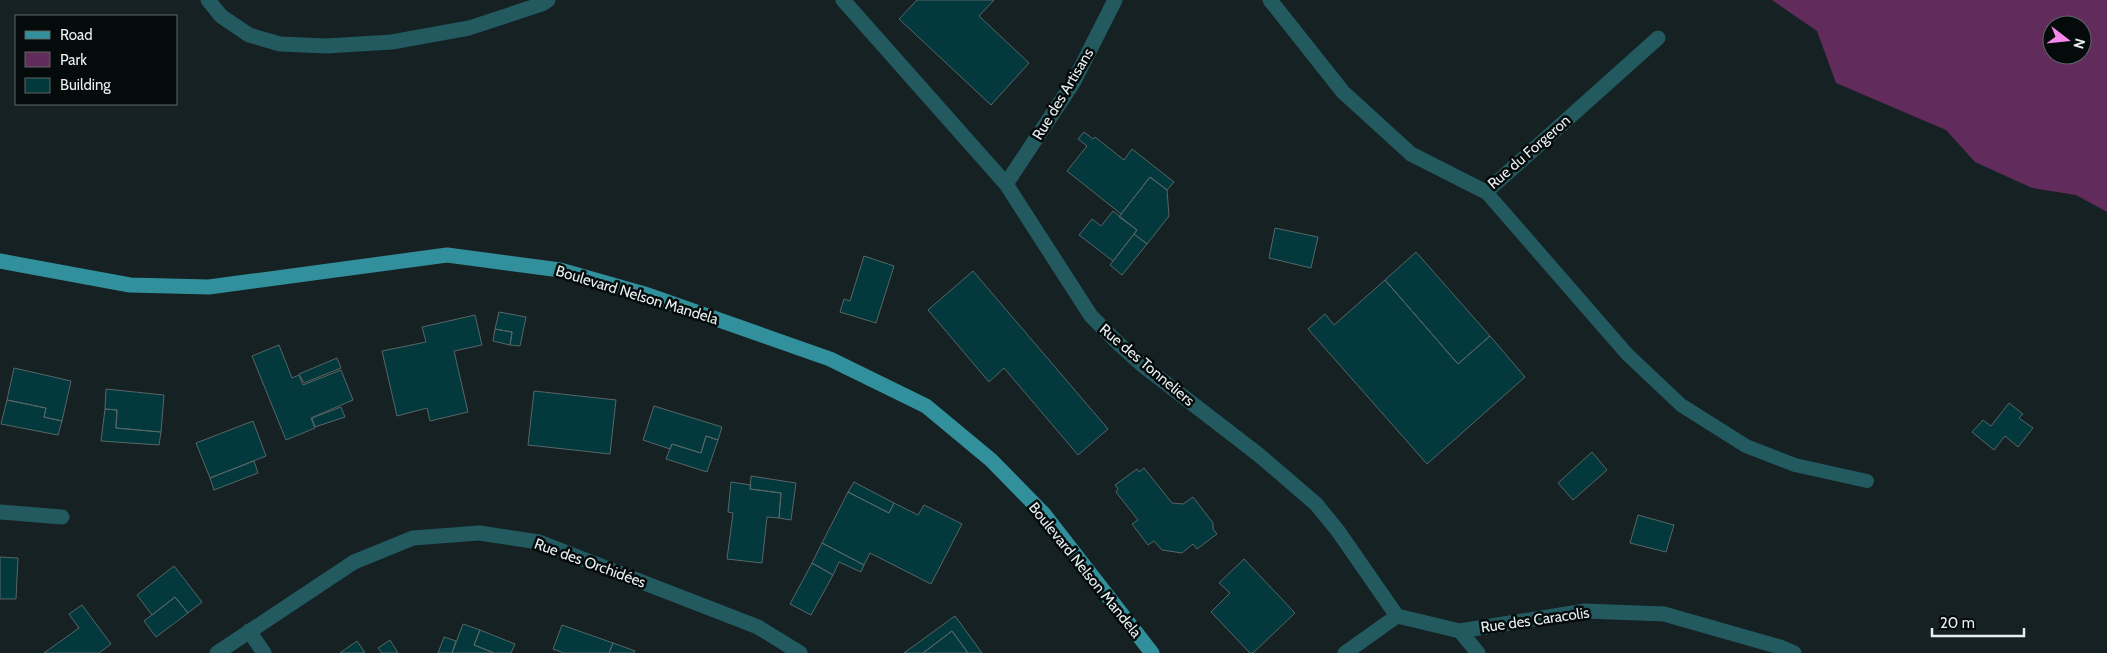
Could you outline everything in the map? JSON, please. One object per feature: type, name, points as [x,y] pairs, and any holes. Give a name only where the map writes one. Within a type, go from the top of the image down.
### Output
[{"type":"main road","name":"Boulevard Nelson Mandela","points":[[0,261],[130,285],[209,287],[447,255],[560,270],[648,296],[830,359],[926,406],[991,460],[1044,514],[1152,653]]},
{"type":"street","points":[[208,0],[222,16],[249,36],[280,44],[326,46],[392,42],[469,28],[542,4],[548,0]]},
{"type":"street","name":"Rue des Tonneliers","points":[[843,0],[1006,184],[1090,316],[1141,364],[1259,455],[1316,504],[1338,531],[1397,616]]},
{"type":"street","name":"Rue des Artisans","points":[[1006,184],[1073,83],[1115,0]]},
{"type":"street","name":"Rue du Forgeron","points":[[1270,0],[1344,92],[1411,154],[1486,192],[1658,38]]},
{"type":"street","points":[[0,512],[62,518]]},
{"type":"street","name":"Rue des Orchidées","points":[[217,653],[354,562],[413,538],[479,533],[540,542],[758,627],[800,653]]},
{"type":"street","name":"Rue des Caracolis","points":[[1397,616],[1460,631],[1585,611],[1664,614],[1780,647],[1794,653]]},
{"type":"street","points":[[1345,653],[1397,616]]},
{"type":"street","points":[[249,631],[264,653]]},
{"type":"street","points":[[1460,631],[1478,653]]},
{"type":"lane","points":[[1486,192],[1627,354],[1681,405],[1746,446],[1795,466],[1867,480]]},
{"type":"green space","points":[[1772,0],[2107,0],[2107,212],[2076,195],[2032,188],[1975,162],[1946,130],[1836,83],[1817,31]]},
{"type":"building","points":[[917,0],[994,0],[979,16],[1029,63],[991,105],[899,19]]},
{"type":"building","points":[[1084,132],[1093,139],[1095,137],[1124,160],[1132,149],[1174,182],[1167,190],[1150,177],[1121,214],[1067,171],[1087,146],[1078,139]]},
{"type":"building","points":[[1150,177],[1167,190],[1169,216],[1147,244],[1134,234],[1137,230],[1119,217]]},
{"type":"building","points":[[1113,211],[1137,230],[1113,261],[1079,235],[1092,219],[1101,226]]},
{"type":"building","points":[[1275,228],[1318,237],[1311,268],[1269,258]]},
{"type":"building","points":[[1134,234],[1147,244],[1122,275],[1110,265]]},
{"type":"building","points":[[1416,252],[1490,336],[1458,364],[1385,280]]},
{"type":"building","points":[[864,256],[894,266],[876,323],[840,312],[844,299],[850,301]]},
{"type":"building","points":[[973,271],[1108,429],[1078,455],[1004,368],[989,382],[928,310]]},
{"type":"building","points":[[1385,280],[1458,364],[1490,336],[1525,377],[1427,464],[1308,329],[1325,314],[1334,325]]},
{"type":"building","points":[[499,312],[526,317],[520,346],[510,345],[512,332],[495,329]]},
{"type":"building","points":[[475,315],[482,345],[454,351],[468,412],[430,421],[427,408],[397,416],[382,351],[426,342],[422,327]]},
{"type":"building","points":[[495,329],[512,332],[510,345],[493,341]]},
{"type":"building","points":[[279,345],[292,378],[299,375],[303,385],[341,370],[353,400],[311,418],[315,428],[286,440],[252,356]]},
{"type":"building","points":[[337,358],[341,368],[304,383],[299,374]]},
{"type":"building","points":[[14,368],[71,381],[62,421],[44,417],[46,408],[7,400]]},
{"type":"building","points":[[106,389],[164,395],[161,432],[116,428],[117,410],[105,409]]},
{"type":"building","points":[[534,391],[616,400],[610,454],[528,445]]},
{"type":"building","points":[[7,400],[46,408],[44,417],[62,421],[58,435],[1,424]]},
{"type":"building","points":[[2009,403],[2023,414],[2019,418],[2033,428],[2018,447],[2005,436],[1994,450],[1972,432],[1983,420],[1991,426]]},
{"type":"building","points":[[654,406],[722,427],[718,440],[706,436],[701,453],[672,444],[670,449],[643,440]]},
{"type":"building","points":[[341,407],[345,417],[315,427],[312,418]]},
{"type":"building","points":[[105,409],[117,410],[116,428],[161,432],[159,445],[101,441]]},
{"type":"building","points":[[253,421],[266,456],[210,478],[196,443]]},
{"type":"building","points":[[706,436],[718,440],[707,472],[666,459],[672,444],[701,453]]},
{"type":"building","points":[[1592,452],[1607,470],[1573,500],[1558,483]]},
{"type":"building","points":[[254,461],[258,473],[214,490],[210,478]]},
{"type":"building","points":[[1144,468],[1172,503],[1183,504],[1193,497],[1213,523],[1213,529],[1217,534],[1197,549],[1193,544],[1182,553],[1162,550],[1154,541],[1148,545],[1132,524],[1138,520],[1116,492],[1118,489],[1115,485],[1137,469],[1139,472]]},
{"type":"building","points":[[751,476],[796,483],[791,520],[779,518],[781,493],[750,489]]},
{"type":"building","points":[[731,482],[751,485],[750,489],[781,493],[779,518],[767,517],[762,563],[727,559],[733,513],[728,512]]},
{"type":"building","points":[[854,482],[894,503],[889,513],[848,492]]},
{"type":"building","points":[[848,492],[889,513],[894,503],[918,515],[924,505],[962,524],[931,584],[870,553],[864,565],[822,543]]},
{"type":"building","points":[[1638,515],[1674,525],[1666,552],[1630,543]]},
{"type":"building","points":[[822,543],[864,565],[861,572],[839,562],[833,575],[812,563]]},
{"type":"building","points":[[0,557],[18,558],[16,599],[0,599]]},
{"type":"building","points":[[1244,559],[1295,613],[1253,653],[1250,653],[1211,612],[1230,593],[1219,583]]},
{"type":"building","points":[[812,563],[833,575],[811,615],[790,604]]},
{"type":"building","points":[[174,566],[202,602],[188,613],[175,597],[152,615],[137,595]]},
{"type":"building","points":[[175,597],[188,613],[156,637],[144,621]]},
{"type":"building","points":[[82,605],[111,644],[99,653],[44,653],[79,628],[69,614]]},
{"type":"building","points":[[955,616],[982,653],[968,653],[952,631],[923,653],[904,653]]},
{"type":"building","points":[[463,624],[480,630],[474,645],[494,653],[452,653]]},
{"type":"building","points":[[562,625],[613,643],[609,653],[564,653],[553,649]]},
{"type":"building","points":[[480,630],[515,644],[511,653],[494,653],[474,645]]},
{"type":"building","points":[[952,631],[968,653],[923,653]]},
{"type":"building","points":[[444,637],[456,641],[452,653],[438,653]]},
{"type":"building","points":[[390,640],[398,653],[382,653],[378,648]]},
{"type":"building","points":[[357,641],[365,653],[340,653]]},
{"type":"building","points":[[613,643],[635,651],[634,653],[609,653]]}]
